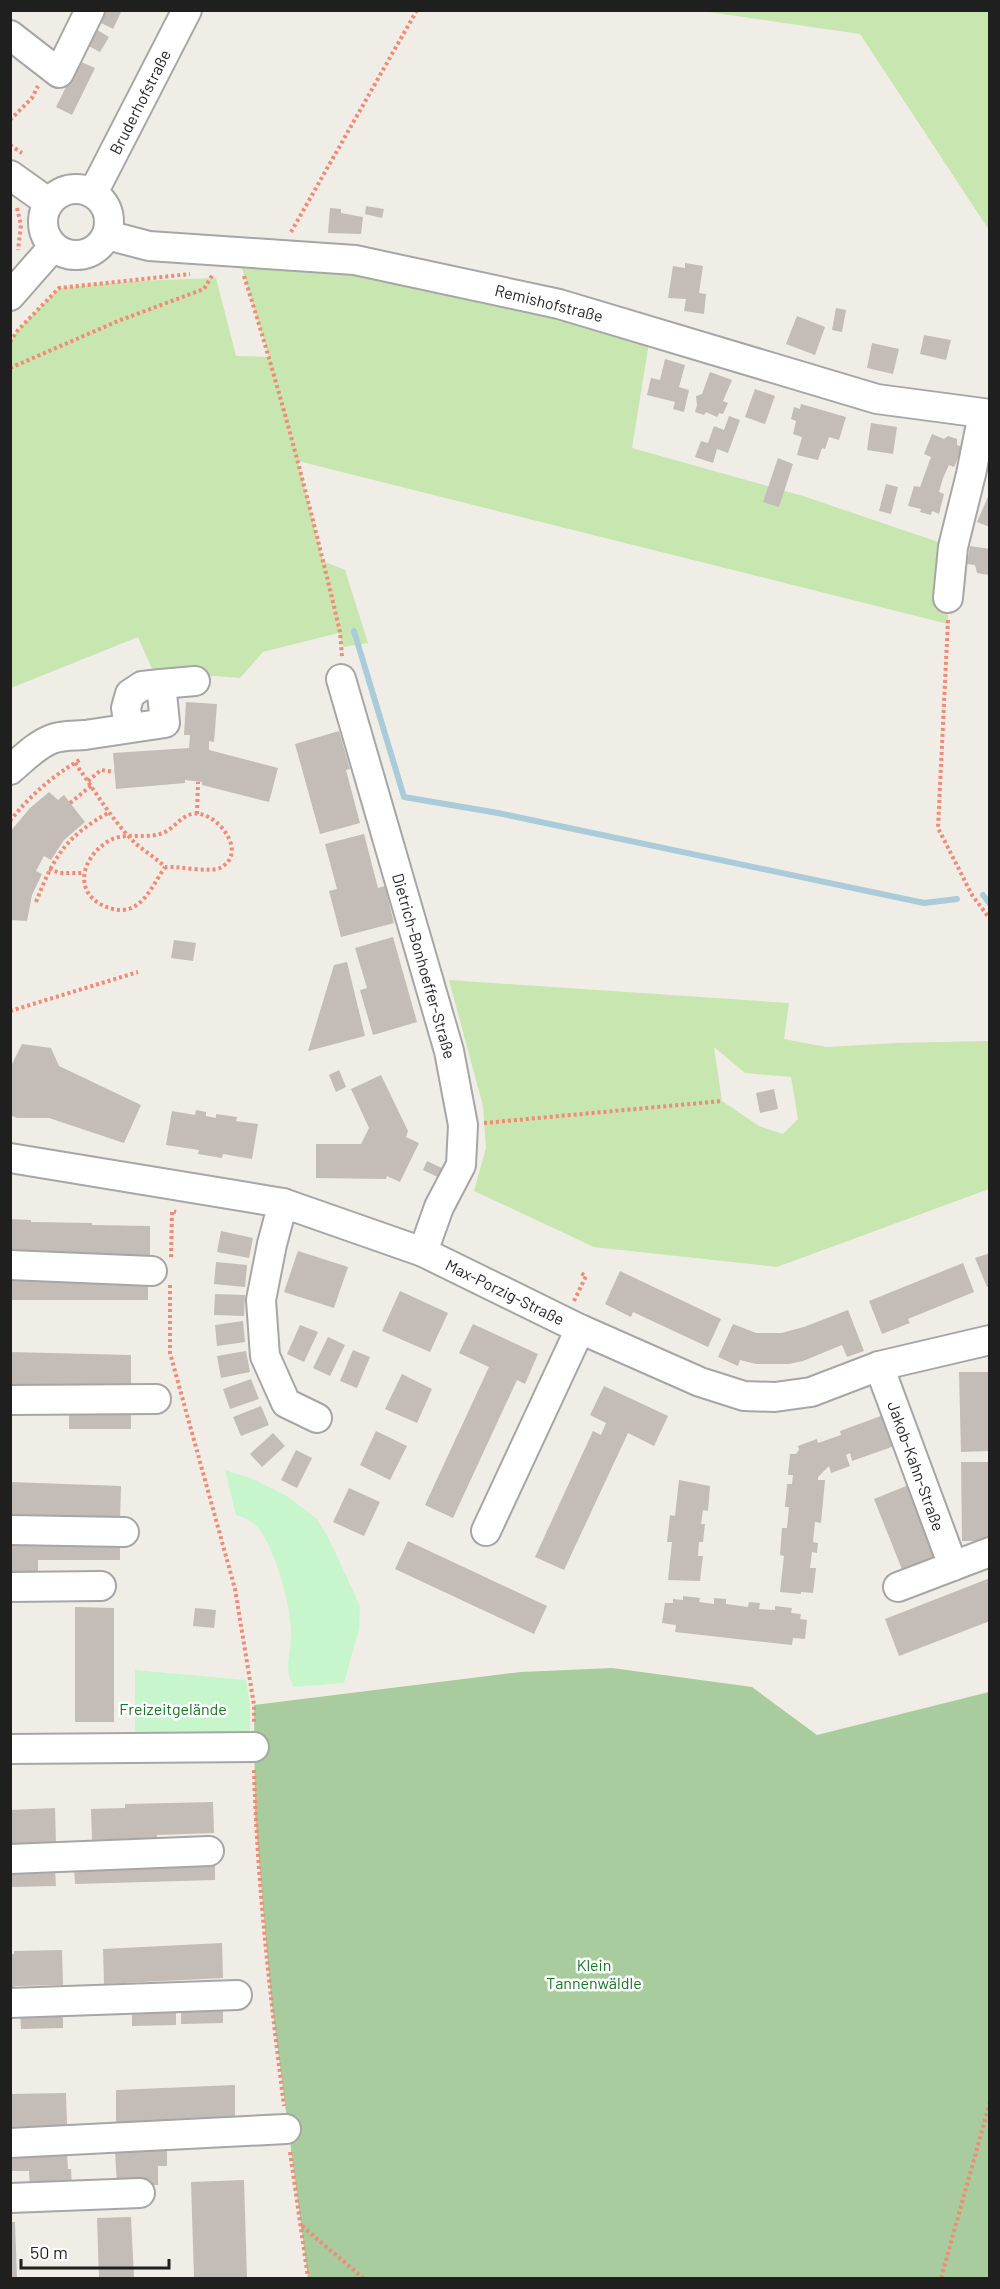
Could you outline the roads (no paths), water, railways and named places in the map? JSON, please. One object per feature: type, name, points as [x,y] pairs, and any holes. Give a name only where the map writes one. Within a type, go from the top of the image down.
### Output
[{"type":"street","points":[[10,35],[54,70],[90,10]]},
{"type":"street","name":"Bruderhofstraße","points":[[93,193],[187,10]]},
{"type":"street","points":[[10,175],[48,202]]},
{"type":"street","points":[[78,188],[93,193],[104,205],[109,220],[107,235],[97,248],[83,255],[67,255],[53,247],[44,234],[42,217],[48,202],[61,191],[78,188]]},
{"type":"street","name":"Remishofstraße","points":[[107,235],[149,246],[355,260],[559,304],[877,399],[986,414],[952,547],[948,598]]},
{"type":"street","points":[[10,296],[53,247]]},
{"type":"street","name":"Dietrich-Bonhoeffer-Straße","points":[[341,679],[449,1051],[463,1125],[461,1165],[439,1207],[423,1252]]},
{"type":"street","points":[[10,770],[35,749],[53,738],[165,723],[161,684],[195,681]]},
{"type":"street","name":"Max-Porzig-Straße","points":[[10,1158],[283,1203],[423,1252],[573,1325],[700,1382],[744,1396],[775,1397],[811,1392],[879,1365],[990,1340]]},
{"type":"street","points":[[283,1203],[261,1300],[265,1356],[286,1404],[317,1418]]},
{"type":"street","points":[[10,1265],[152,1271]]},
{"type":"street","points":[[486,1531],[573,1325]]},
{"type":"street","name":"Jakob-Kahn-Straße","points":[[879,1365],[953,1566]]},
{"type":"street","points":[[10,1400],[156,1400]]},
{"type":"street","points":[[10,1530],[124,1532]]},
{"type":"street","points":[[898,1587],[990,1552]]},
{"type":"street","points":[[10,1587],[101,1586]]},
{"type":"street","points":[[10,1749],[254,1747]]},
{"type":"street","points":[[10,1859],[209,1851]]},
{"type":"street","points":[[10,2002],[237,1995]]},
{"type":"street","points":[[10,2143],[286,2129]]},
{"type":"street","points":[[10,2198],[140,2193]]},
{"type":"waterway","points":[[354,631],[404,797],[498,813],[924,903],[957,899]]},
{"type":"waterway","points":[[983,895],[990,904]]},
{"type":"park label","name":"Freizeitgelände","points":[[173,1709]]},
{"type":"park label","name":"Klein Tannenwäldle","points":[[594,1974]]}]
